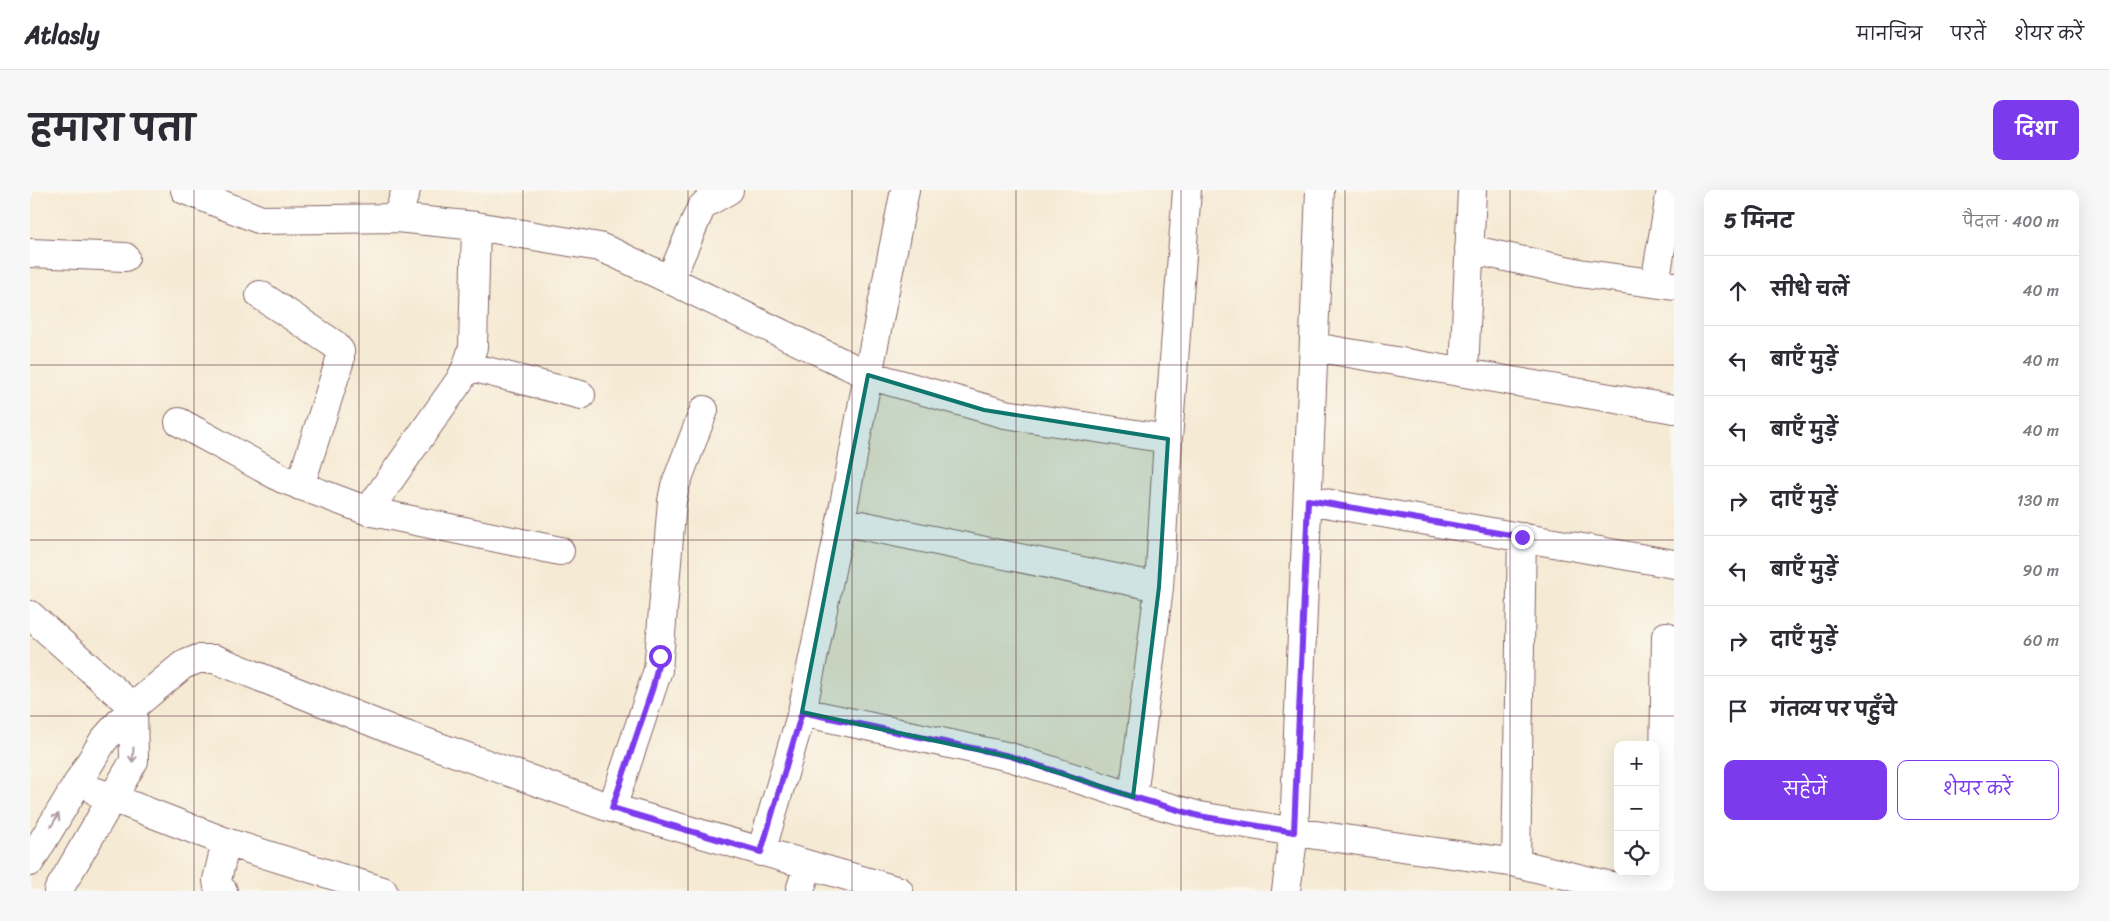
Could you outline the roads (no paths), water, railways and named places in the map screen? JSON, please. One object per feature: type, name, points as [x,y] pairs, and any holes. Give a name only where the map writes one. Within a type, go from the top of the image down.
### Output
[{"type":"street","points":[[184,190],[261,220],[397,218],[476,226],[599,247],[868,375],[1005,414],[1168,439]]},
{"type":"street","points":[[397,218],[406,190]]},
{"type":"street","points":[[670,280],[701,208],[706,202],[729,190]]},
{"type":"street","points":[[761,852],[802,712],[842,521],[868,375],[905,190]]},
{"type":"street","points":[[1133,797],[1159,587],[1187,190]]},
{"type":"street","points":[[1286,891],[1294,832],[1320,190]]},
{"type":"street","points":[[1464,373],[1472,190]]},
{"type":"street","points":[[1470,249],[1578,273],[1664,284],[1672,190]]},
{"type":"street","points":[[368,511],[460,380],[467,366],[472,347],[476,226]]},
{"type":"street","points":[[30,253],[125,257]]},
{"type":"street","points":[[260,295],[334,344],[340,351],[340,360],[300,486]]},
{"type":"street","points":[[1314,348],[1674,410]]},
{"type":"street","points":[[467,366],[581,395]]},
{"type":"street","points":[[612,808],[658,670],[672,501],[675,486],[704,410]]},
{"type":"street","points":[[179,422],[300,486],[368,511],[560,551]]},
{"type":"street","points":[[1308,500],[1674,564]]},
{"type":"street","points":[[842,521],[1159,587]]},
{"type":"street","points":[[1516,863],[1522,537]]},
{"type":"street","points":[[30,615],[133,707],[134,761],[58,891]]},
{"type":"street","points":[[802,712],[1010,756],[1133,797],[1199,816],[1294,832],[1516,863],[1620,890],[1668,887],[1666,636]]},
{"type":"street","points":[[30,862],[103,741],[133,707],[183,665],[198,659],[215,658],[397,732],[612,808],[899,891]]},
{"type":"street","points":[[77,784],[226,842],[383,891]]},
{"type":"street","points":[[222,891],[218,887],[217,880],[226,842]]},
{"type":"street","points":[[800,891],[808,865]]}]
